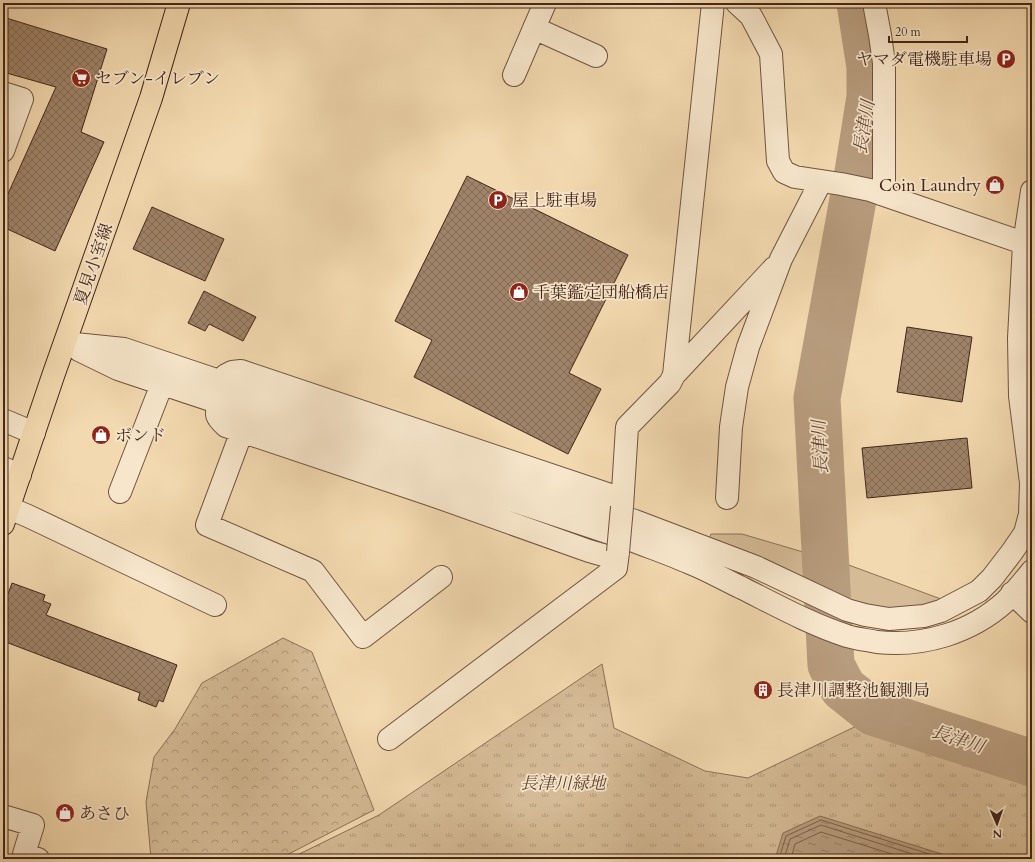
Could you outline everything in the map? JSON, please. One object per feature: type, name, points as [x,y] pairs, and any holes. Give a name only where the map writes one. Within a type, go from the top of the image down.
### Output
[{"type":"main road","name":"夏見小室線","points":[[6,516],[12,471],[34,433],[151,98],[179,3]]},
{"type":"street","points":[[514,75],[545,3]]},
{"type":"street","points":[[674,375],[713,3]]},
{"type":"street","points":[[737,3],[751,16],[771,54],[778,161],[784,172],[795,177],[875,192],[1028,245]]},
{"type":"street","points":[[874,3],[884,64],[884,182],[875,192]]},
{"type":"street","points":[[534,28],[596,56]]},
{"type":"street","points":[[3,92],[22,99],[3,152]]},
{"type":"street","points":[[389,738],[616,568],[627,428],[670,383],[674,375],[781,260],[831,183]]},
{"type":"street","points":[[65,343],[118,369],[162,384],[221,393],[635,521],[756,567],[847,610],[865,616],[889,618],[924,616],[941,611],[979,591],[996,573],[1025,533],[1030,514],[1031,483],[1020,396],[1019,338],[1032,192]]},
{"type":"street","points":[[727,498],[732,427],[737,387],[748,347],[781,260]]},
{"type":"street","points":[[65,343],[124,350],[221,393],[634,541],[691,563],[817,625],[865,641],[888,643],[928,640],[948,636],[986,616],[1006,601],[1032,571]]},
{"type":"street","points":[[618,556],[589,551],[429,494],[226,426],[218,418],[216,410],[226,375],[232,372],[241,371],[622,503]]},
{"type":"street","points":[[120,492],[162,384]]},
{"type":"street","points":[[3,420],[34,433]]},
{"type":"street","points":[[242,431],[207,525],[313,571],[363,637],[441,577]]},
{"type":"street","points":[[6,516],[28,516],[215,605]]},
{"type":"street","points":[[1012,594],[1032,612]]},
{"type":"street","points":[[3,816],[33,825],[24,854],[38,859]]},
{"type":"green space","points":[[711,534],[742,534],[810,554],[811,584],[709,539]]},
{"type":"green space","points":[[813,554],[843,564],[843,599],[814,586]]},
{"type":"green space","points":[[846,564],[941,599],[922,606],[889,609],[847,600]]},
{"type":"green space","points":[[283,638],[312,652],[374,810],[279,859],[151,859],[146,802],[154,757],[175,729],[202,683]]},
{"type":"green space","name":"長津川緑地","points":[[602,664],[614,728],[705,771],[748,778],[869,720],[1032,772],[1032,859],[289,859],[379,815]]},
{"type":"water","points":[[820,816],[958,859],[775,859],[783,833]]},
{"type":"building","points":[[3,17],[107,49],[81,132],[104,142],[55,251],[3,227],[3,205],[56,87],[3,72]]},
{"type":"building","points":[[467,176],[628,255],[569,373],[601,389],[568,454],[414,377],[432,340],[395,321]]},
{"type":"building","points":[[152,207],[224,239],[205,281],[133,249]]},
{"type":"building","points":[[204,291],[256,317],[243,341],[209,324],[205,331],[188,323]]},
{"type":"building","points":[[907,327],[972,337],[962,402],[897,392]]},
{"type":"building","points":[[967,438],[972,488],[867,498],[862,448]]},
{"type":"building","points":[[12,583],[45,595],[43,601],[51,604],[46,615],[177,665],[163,702],[159,700],[156,707],[138,700],[140,693],[3,641],[3,592],[8,594]]},
{"type":"waterway","name":"長津川","points":[[860,3],[870,67],[870,97],[817,398],[831,665],[843,688],[873,712],[1032,763]]},
{"type":"place","name":"ヤマダ電機駐車場","points":[[1006,59]]},
{"type":"place","name":"セブン-イレブン","points":[[81,78]]},
{"type":"place","name":"Coin Laundry","points":[[995,185]]},
{"type":"place","name":"屋上駐車場","points":[[498,200]]},
{"type":"place","name":"千葉鑑定団船橋店","points":[[519,292]]},
{"type":"place","name":"ボンド","points":[[101,435]]},
{"type":"place","name":"長津川調整池観測局","points":[[763,690]]},
{"type":"place","name":"あさひ","points":[[65,813]]}]
